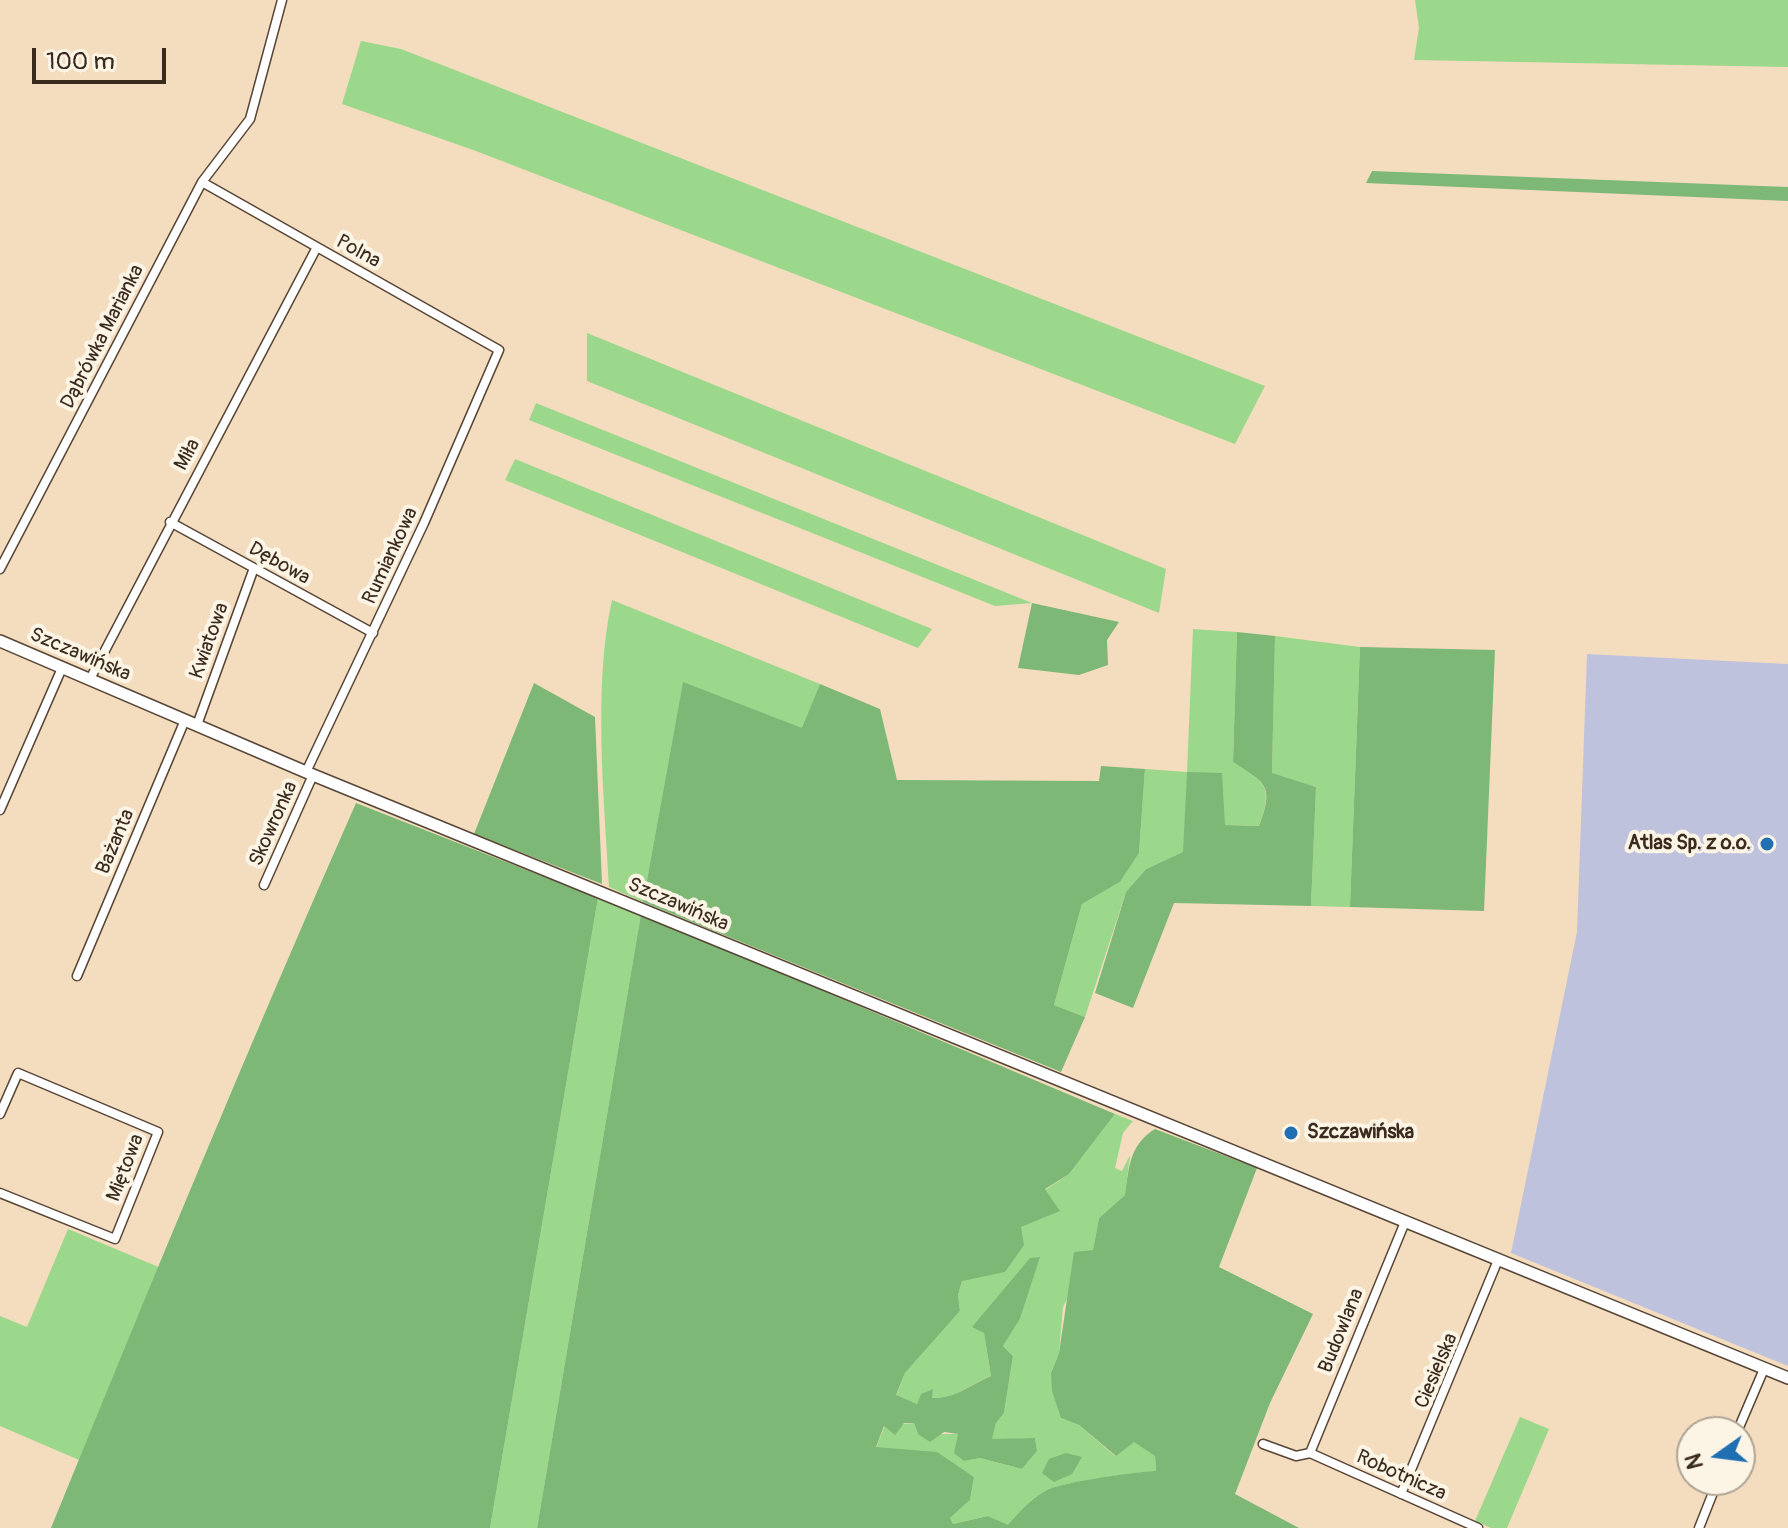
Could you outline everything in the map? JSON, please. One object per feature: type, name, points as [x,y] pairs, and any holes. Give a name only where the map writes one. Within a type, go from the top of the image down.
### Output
[{"type":"street","name":"Dąbrówka Marianka","points":[[0,569],[202,182],[246,127],[282,0]]},
{"type":"street","name":"Polna","points":[[202,182],[499,350]]},
{"type":"street","name":"Miła","points":[[90,679],[317,247]]},
{"type":"street","name":"Rumiankowa","points":[[310,773],[499,350]]},
{"type":"street","name":"Dębowa","points":[[170,522],[373,633]]},
{"type":"street","name":"Kwiatowa","points":[[191,723],[254,568]]},
{"type":"street","name":"Szczawińska","points":[[0,641],[310,773],[1788,1378]]},
{"type":"street","points":[[0,810],[62,668]]},
{"type":"street","name":"Bażanta","points":[[77,976],[191,723]]},
{"type":"street","name":"Skowronka","points":[[264,885],[310,773]]},
{"type":"street","name":"Miętowa","points":[[0,1114],[18,1073],[158,1132],[115,1239],[0,1193]]},
{"type":"street","name":"Budowlana","points":[[1310,1453],[1405,1222]]},
{"type":"street","name":"Ciesielska","points":[[1401,1494],[1498,1260]]},
{"type":"street","points":[[1744,1416],[1764,1369]]},
{"type":"street","name":"Robotnicza","points":[[1263,1444],[1296,1456],[1310,1453],[1478,1528]]},
{"type":"street","points":[[1699,1528],[1712,1496]]},
{"type":"shaded area","points":[[1587,654],[1788,664],[1788,1366],[1511,1253],[1577,932]]},
{"type":"green space","points":[[1415,0],[1788,0],[1788,67],[1414,60],[1419,28]]},
{"type":"green space","points":[[361,41],[401,49],[1265,386],[1235,444],[476,151],[342,104]]},
{"type":"green space","points":[[1372,171],[1788,187],[1788,201],[1366,183]]},
{"type":"green space","points":[[587,333],[1166,569],[1159,613],[587,381]]},
{"type":"green space","points":[[536,403],[1032,603],[995,606],[529,420]]},
{"type":"green space","points":[[515,459],[932,629],[918,648],[505,480]]},
{"type":"green space","points":[[612,600],[820,684],[803,729],[683,683],[643,902],[609,887],[601,705],[606,633]]},
{"type":"green space","points":[[1032,603],[1119,622],[1107,640],[1108,665],[1079,675],[1018,668]]},
{"type":"green space","points":[[1193,629],[1237,632],[1233,762],[1264,787],[1266,802],[1263,813],[1259,826],[1225,825],[1183,852],[1146,869],[1126,892],[1085,1017],[1054,1005],[1082,904],[1120,882],[1139,853],[1145,769],[1187,772]]},
{"type":"green space","points":[[1237,632],[1275,636],[1272,773],[1316,787],[1311,906],[1174,903],[1133,1008],[1095,993],[1126,892],[1146,869],[1183,852],[1187,772],[1222,773],[1225,825],[1259,826],[1264,813],[1264,787],[1233,762]]},
{"type":"green space","points":[[1275,636],[1360,647],[1350,907],[1311,906],[1316,787],[1272,774]]},
{"type":"green space","points":[[1360,647],[1495,650],[1484,911],[1350,907]]},
{"type":"green space","points":[[683,682],[802,728],[820,684],[880,709],[897,780],[1099,781],[1101,766],[1145,769],[1139,853],[1120,882],[1082,904],[1054,1005],[1085,1017],[1061,1072],[643,902]]},
{"type":"green space","points":[[534,683],[595,717],[602,884],[474,834]]},
{"type":"green space","points":[[356,803],[598,898],[490,1528],[51,1528],[201,1164]]},
{"type":"green space","points":[[598,898],[641,914],[537,1528],[490,1528]]},
{"type":"green space","points":[[641,914],[1115,1114],[1069,1174],[1045,1189],[1060,1211],[1021,1227],[1024,1245],[1005,1272],[962,1281],[958,1295],[960,1311],[905,1373],[896,1395],[917,1404],[921,1394],[933,1389],[932,1398],[949,1396],[991,1376],[984,1333],[972,1327],[1030,1258],[1040,1257],[1020,1319],[1003,1346],[1013,1356],[1004,1413],[996,1423],[992,1439],[1035,1438],[1037,1451],[1022,1469],[980,1458],[964,1461],[954,1453],[958,1434],[944,1432],[930,1442],[918,1434],[914,1423],[904,1423],[895,1435],[884,1426],[876,1447],[937,1452],[974,1477],[970,1500],[950,1518],[953,1524],[988,1516],[1008,1525],[1034,1498],[1053,1488],[1156,1471],[1155,1456],[1134,1442],[1116,1456],[1079,1425],[1061,1418],[1052,1391],[1051,1373],[1059,1353],[1074,1252],[1093,1250],[1099,1218],[1125,1195],[1135,1150],[1155,1129],[1257,1168],[1219,1267],[1313,1314],[1270,1403],[1235,1494],[1299,1528],[537,1528]]},
{"type":"green space","points":[[1115,1114],[1133,1121],[1123,1133],[1115,1168],[1122,1171],[1130,1155],[1125,1195],[1099,1218],[1093,1250],[1063,1307],[1059,1353],[1051,1373],[1061,1418],[1079,1425],[1115,1456],[1134,1441],[1155,1456],[1156,1471],[1053,1488],[1030,1502],[1008,1526],[988,1516],[953,1524],[950,1518],[970,1500],[974,1477],[959,1468],[876,1448],[885,1425],[914,1423],[918,1434],[958,1434],[957,1444],[964,1461],[980,1458],[1022,1469],[1037,1451],[1035,1438],[991,1440],[996,1423],[1004,1413],[1013,1356],[1003,1346],[1020,1319],[1039,1258],[973,1326],[984,1333],[991,1376],[948,1396],[931,1398],[933,1390],[917,1404],[896,1396],[905,1373],[960,1311],[958,1295],[962,1281],[1021,1227],[1045,1190],[1069,1174]]},
{"type":"green space","points":[[68,1229],[161,1268],[79,1460],[0,1426],[0,1316],[27,1327]]},
{"type":"green space","points":[[1520,1417],[1549,1429],[1507,1528],[1491,1528],[1475,1521]]},
{"type":"green space","points":[[1066,1453],[1082,1457],[1072,1474],[1054,1482],[1042,1473],[1049,1459]]},
{"type":"place","name":"Atlas Sp. z o.o.","points":[[1767,844]]},
{"type":"place","name":"Szczawińska","points":[[1291,1133]]}]
